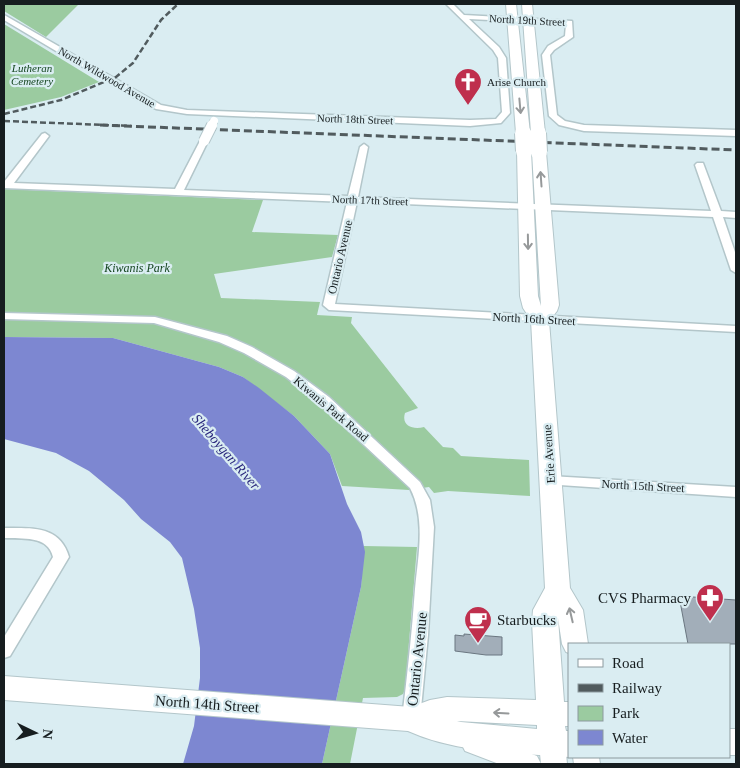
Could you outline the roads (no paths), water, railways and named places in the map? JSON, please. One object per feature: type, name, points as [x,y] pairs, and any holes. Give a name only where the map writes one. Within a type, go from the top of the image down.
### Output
[{"type":"main road","points":[[511,4],[523,133],[532,151]]},
{"type":"main road","points":[[527,4],[538,133],[532,151]]},
{"type":"main road","name":"Erie Avenue","points":[[532,151],[535,207],[530,302],[540,320],[558,589],[570,610],[575,643]]},
{"type":"main road","points":[[558,589],[549,603],[545,617],[559,714],[558,751]]},
{"type":"main road","name":"North 14th Street","points":[[4,688],[411,719],[433,730],[558,751]]},
{"type":"main road","name":"North 14th Street","points":[[411,719],[442,710],[559,714]]},
{"type":"main road","points":[[461,735],[480,746],[528,764]]},
{"type":"street","points":[[449,4],[465,19]]},
{"type":"street","name":"North Wildwood Avenue","points":[[4,17],[154,105],[216,118]]},
{"type":"street","name":"North 19th Street","points":[[465,19],[528,21],[558,24],[570,29],[568,38],[551,48],[546,55],[552,116],[562,123],[584,128],[736,133]]},
{"type":"street","name":"North 18th Street","points":[[216,118],[493,122],[502,119],[506,113],[502,58],[496,48],[465,19]]},
{"type":"street","points":[[178,192],[216,118]]},
{"type":"street","points":[[5,185],[45,136]]},
{"type":"street","name":"Ontario Avenue","points":[[333,308],[330,305],[364,147]]},
{"type":"street","points":[[700,165],[736,270]]},
{"type":"street","name":"North 17th Street","points":[[5,185],[736,215]]},
{"type":"street","name":"North 16th Street","points":[[333,308],[736,329]]},
{"type":"street","name":"Kiwanis Park Road","points":[[4,316],[155,320],[223,339],[248,350],[290,374],[324,400],[415,485],[423,500],[426,513],[424,570]]},
{"type":"street","name":"North 15th Street","points":[[550,481],[736,492]]},
{"type":"street","points":[[4,533],[44,536],[52,539],[61,554],[60,561],[4,650]]},
{"type":"street","name":"Ontario Avenue","points":[[411,719],[420,644],[424,570]]},
{"type":"water","name":"Sheboygan River","points":[[4,337],[113,338],[219,367],[243,377],[259,388],[294,416],[330,454],[347,504],[361,532],[365,552],[361,587],[322,764],[183,764],[194,726],[200,678],[200,648],[194,609],[182,558],[170,542],[141,519],[124,500],[89,471],[56,453],[4,439]]},
{"type":"railway","points":[[4,114],[61,100],[116,77],[133,63],[161,20],[178,4]]},
{"type":"railway","points":[[4,121],[131,126]]},
{"type":"railway","points":[[100,125],[736,150]]},
{"type":"place","name":"Arise Church","points":[[468,106]]},
{"type":"place","name":"CVS Pharmacy","points":[[710,622]]},
{"type":"place","name":"Starbucks","points":[[478,644]]},
{"type":"park label","name":"Lutheran Cemetery","points":[[32,74]]},
{"type":"park label","name":"Kiwanis Park","points":[[137,268]]}]
